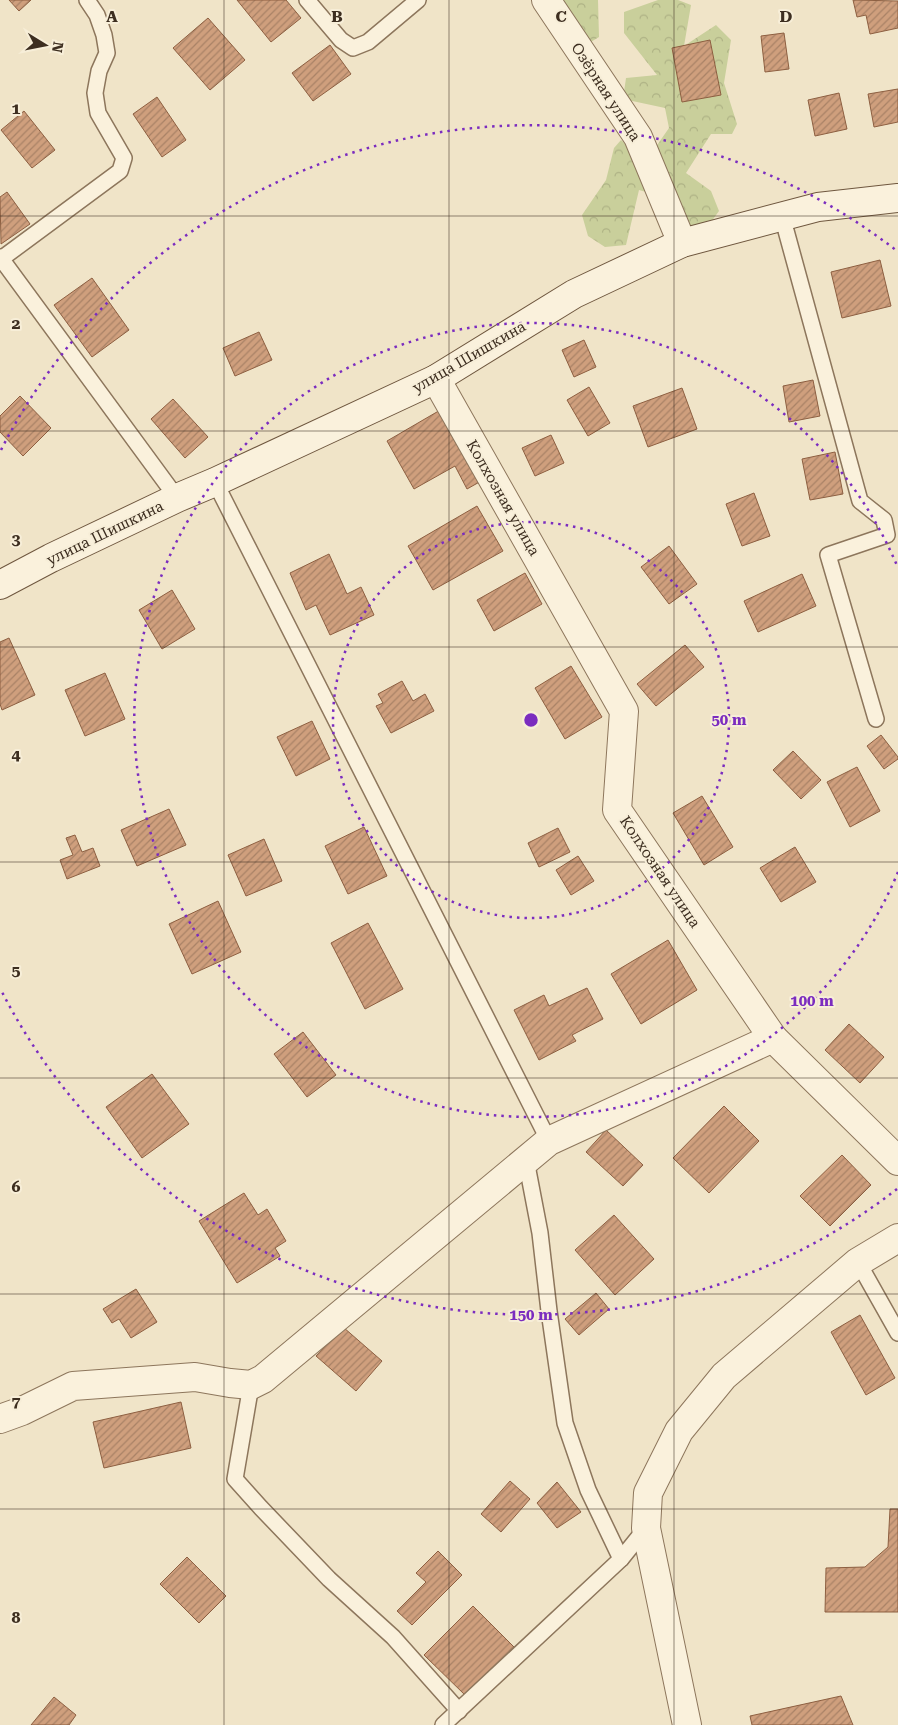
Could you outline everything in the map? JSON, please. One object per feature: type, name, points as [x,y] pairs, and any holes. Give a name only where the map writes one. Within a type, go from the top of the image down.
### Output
[{"type":"street","name":"Озёрная улица","points":[[546,0],[638,138],[682,243]]},
{"type":"street","name":"улица Шишкина","points":[[0,585],[51,558],[177,498],[436,379],[574,294],[682,243],[818,207],[898,198]]},
{"type":"street","name":"Колхозная улица","points":[[436,379],[624,711],[617,810],[772,1038],[898,1161]]},
{"type":"street","points":[[0,1419],[22,1411],[74,1386],[196,1377],[251,1385],[263,1379],[549,1141],[772,1038]]},
{"type":"street","points":[[687,1725],[646,1528],[648,1493],[679,1431],[724,1376],[858,1262],[898,1238]]},
{"type":"lane","points":[[87,0],[97,15],[104,34],[107,53],[99,71],[95,92],[98,113],[124,158],[120,171],[1,258],[177,498]]},
{"type":"lane","points":[[307,0],[341,40],[353,48],[368,42],[418,0]]},
{"type":"lane","points":[[782,216],[860,501],[884,520],[887,535],[828,555],[876,719]]},
{"type":"lane","points":[[215,482],[549,1141]]},
{"type":"lane","points":[[526,1160],[540,1232],[565,1423],[588,1490],[621,1559]]},
{"type":"lane","points":[[858,1262],[898,1333]]},
{"type":"lane","points":[[251,1385],[235,1479],[329,1579],[393,1637],[459,1711]]},
{"type":"lane","points":[[443,1725],[621,1559],[646,1528]]},
{"type":"green space","points":[[561,0],[598,0],[599,37],[581,48]]},
{"type":"green space","points":[[658,0],[678,0],[691,5],[684,46],[716,25],[731,40],[724,83],[737,124],[732,134],[711,134],[686,173],[711,191],[719,211],[706,229],[684,229],[660,196],[639,190],[626,245],[605,247],[588,236],[582,215],[606,180],[614,148],[621,140],[646,161],[669,128],[665,108],[623,99],[626,78],[657,75],[624,33],[624,12]]},
{"type":"building","points":[[9,0],[31,0],[19,11]]},
{"type":"building","points":[[237,0],[286,0],[301,18],[271,42]]},
{"type":"building","points":[[853,0],[898,1],[898,28],[870,34],[866,15],[857,17]]},
{"type":"building","points":[[208,18],[245,60],[210,90],[173,48]]},
{"type":"building","points":[[784,33],[789,69],[765,72],[761,36]]},
{"type":"building","points":[[710,40],[721,95],[682,102],[672,48]]},
{"type":"building","points":[[330,45],[351,74],[313,101],[292,73]]},
{"type":"building","points":[[898,89],[898,122],[874,127],[868,94]]},
{"type":"building","points":[[839,93],[847,129],[815,136],[808,100]]},
{"type":"building","points":[[157,97],[186,140],[162,157],[133,114]]},
{"type":"building","points":[[24,111],[55,150],[32,168],[1,130]]},
{"type":"building","points":[[7,192],[30,224],[1,244],[0,197]]},
{"type":"building","points":[[880,260],[891,306],[842,318],[831,272]]},
{"type":"building","points":[[92,278],[129,330],[92,357],[54,305]]},
{"type":"building","points":[[259,332],[272,360],[235,376],[223,348]]},
{"type":"building","points":[[584,340],[596,367],[574,377],[562,350]]},
{"type":"building","points":[[813,380],[820,416],[789,422],[783,386]]},
{"type":"building","points":[[589,387],[610,423],[588,436],[567,400]]},
{"type":"building","points":[[682,388],[697,429],[648,447],[633,406]]},
{"type":"building","points":[[20,396],[51,428],[23,456],[0,432],[0,416]]},
{"type":"building","points":[[173,399],[208,437],[185,458],[151,419]]},
{"type":"building","points":[[442,409],[483,480],[467,489],[455,466],[414,489],[387,441]]},
{"type":"building","points":[[551,435],[564,463],[535,476],[522,448]]},
{"type":"building","points":[[835,452],[843,494],[810,500],[802,459]]},
{"type":"building","points":[[754,493],[770,536],[742,546],[726,504]]},
{"type":"building","points":[[477,506],[503,551],[433,590],[408,546]]},
{"type":"building","points":[[669,546],[697,584],[669,604],[641,567]]},
{"type":"building","points":[[329,554],[347,594],[361,587],[374,615],[330,635],[316,605],[306,610],[290,573]]},
{"type":"building","points":[[525,573],[542,604],[494,631],[477,600]]},
{"type":"building","points":[[802,574],[816,606],[758,632],[744,601]]},
{"type":"building","points":[[172,590],[195,629],[162,649],[139,610]]},
{"type":"building","points":[[9,638],[35,695],[2,710],[0,704],[0,642]]},
{"type":"building","points":[[685,645],[704,667],[656,706],[637,684]]},
{"type":"building","points":[[571,666],[602,717],[565,739],[535,688]]},
{"type":"building","points":[[105,673],[125,719],[85,736],[65,690]]},
{"type":"building","points":[[402,681],[413,701],[425,694],[434,711],[391,733],[376,706],[383,703],[378,694]]},
{"type":"building","points":[[312,721],[330,759],[296,776],[277,737]]},
{"type":"building","points":[[881,735],[898,757],[898,759],[884,769],[867,746]]},
{"type":"building","points":[[793,751],[821,780],[801,799],[773,770]]},
{"type":"building","points":[[857,767],[880,811],[850,827],[827,782]]},
{"type":"building","points":[[702,796],[733,847],[704,865],[673,813]]},
{"type":"building","points":[[169,809],[186,845],[137,866],[121,830]]},
{"type":"building","points":[[364,827],[387,876],[348,894],[325,846]]},
{"type":"building","points":[[558,828],[570,852],[539,867],[528,843]]},
{"type":"building","points":[[75,835],[82,852],[93,848],[100,866],[67,879],[60,860],[73,855],[66,838]]},
{"type":"building","points":[[264,839],[282,881],[246,896],[228,855]]},
{"type":"building","points":[[795,847],[816,882],[781,902],[760,868]]},
{"type":"building","points":[[578,856],[594,881],[571,895],[556,870]]},
{"type":"building","points":[[218,901],[241,952],[192,974],[169,924]]},
{"type":"building","points":[[368,923],[403,989],[365,1009],[331,943]]},
{"type":"building","points":[[668,940],[697,990],[641,1024],[611,974]]},
{"type":"building","points":[[587,988],[603,1019],[572,1035],[576,1041],[539,1060],[514,1010],[544,995],[549,1006]]},
{"type":"building","points":[[849,1024],[884,1057],[860,1083],[825,1050]]},
{"type":"building","points":[[303,1032],[336,1075],[307,1097],[274,1054]]},
{"type":"building","points":[[152,1074],[189,1124],[142,1158],[106,1107]]},
{"type":"building","points":[[724,1106],[759,1141],[709,1193],[673,1158]]},
{"type":"building","points":[[606,1130],[643,1165],[623,1186],[586,1152]]},
{"type":"building","points":[[842,1155],[871,1185],[830,1226],[800,1196]]},
{"type":"building","points":[[244,1193],[258,1215],[267,1209],[286,1241],[275,1248],[280,1256],[237,1283],[199,1221]]},
{"type":"building","points":[[614,1215],[654,1259],[615,1295],[575,1250]]},
{"type":"building","points":[[136,1289],[157,1322],[131,1338],[119,1319],[112,1323],[103,1309]]},
{"type":"building","points":[[596,1293],[609,1309],[579,1335],[565,1319]]},
{"type":"building","points":[[860,1315],[895,1378],[866,1395],[831,1332]]},
{"type":"building","points":[[343,1327],[382,1361],[356,1391],[316,1356]]},
{"type":"building","points":[[181,1402],[191,1448],[104,1468],[93,1422]]},
{"type":"building","points":[[510,1481],[530,1499],[501,1532],[481,1514]]},
{"type":"building","points":[[557,1482],[581,1512],[557,1528],[537,1503]]},
{"type":"building","points":[[890,1509],[898,1509],[898,1612],[825,1612],[826,1568],[865,1567],[888,1547]]},
{"type":"building","points":[[438,1551],[462,1575],[412,1625],[397,1611],[426,1582],[416,1573]]},
{"type":"building","points":[[187,1557],[226,1596],[199,1623],[160,1584]]},
{"type":"building","points":[[473,1606],[515,1648],[466,1696],[424,1655]]},
{"type":"building","points":[[841,1696],[853,1725],[752,1725],[750,1716]]},
{"type":"building","points":[[54,1697],[76,1715],[69,1725],[31,1725]]}]
